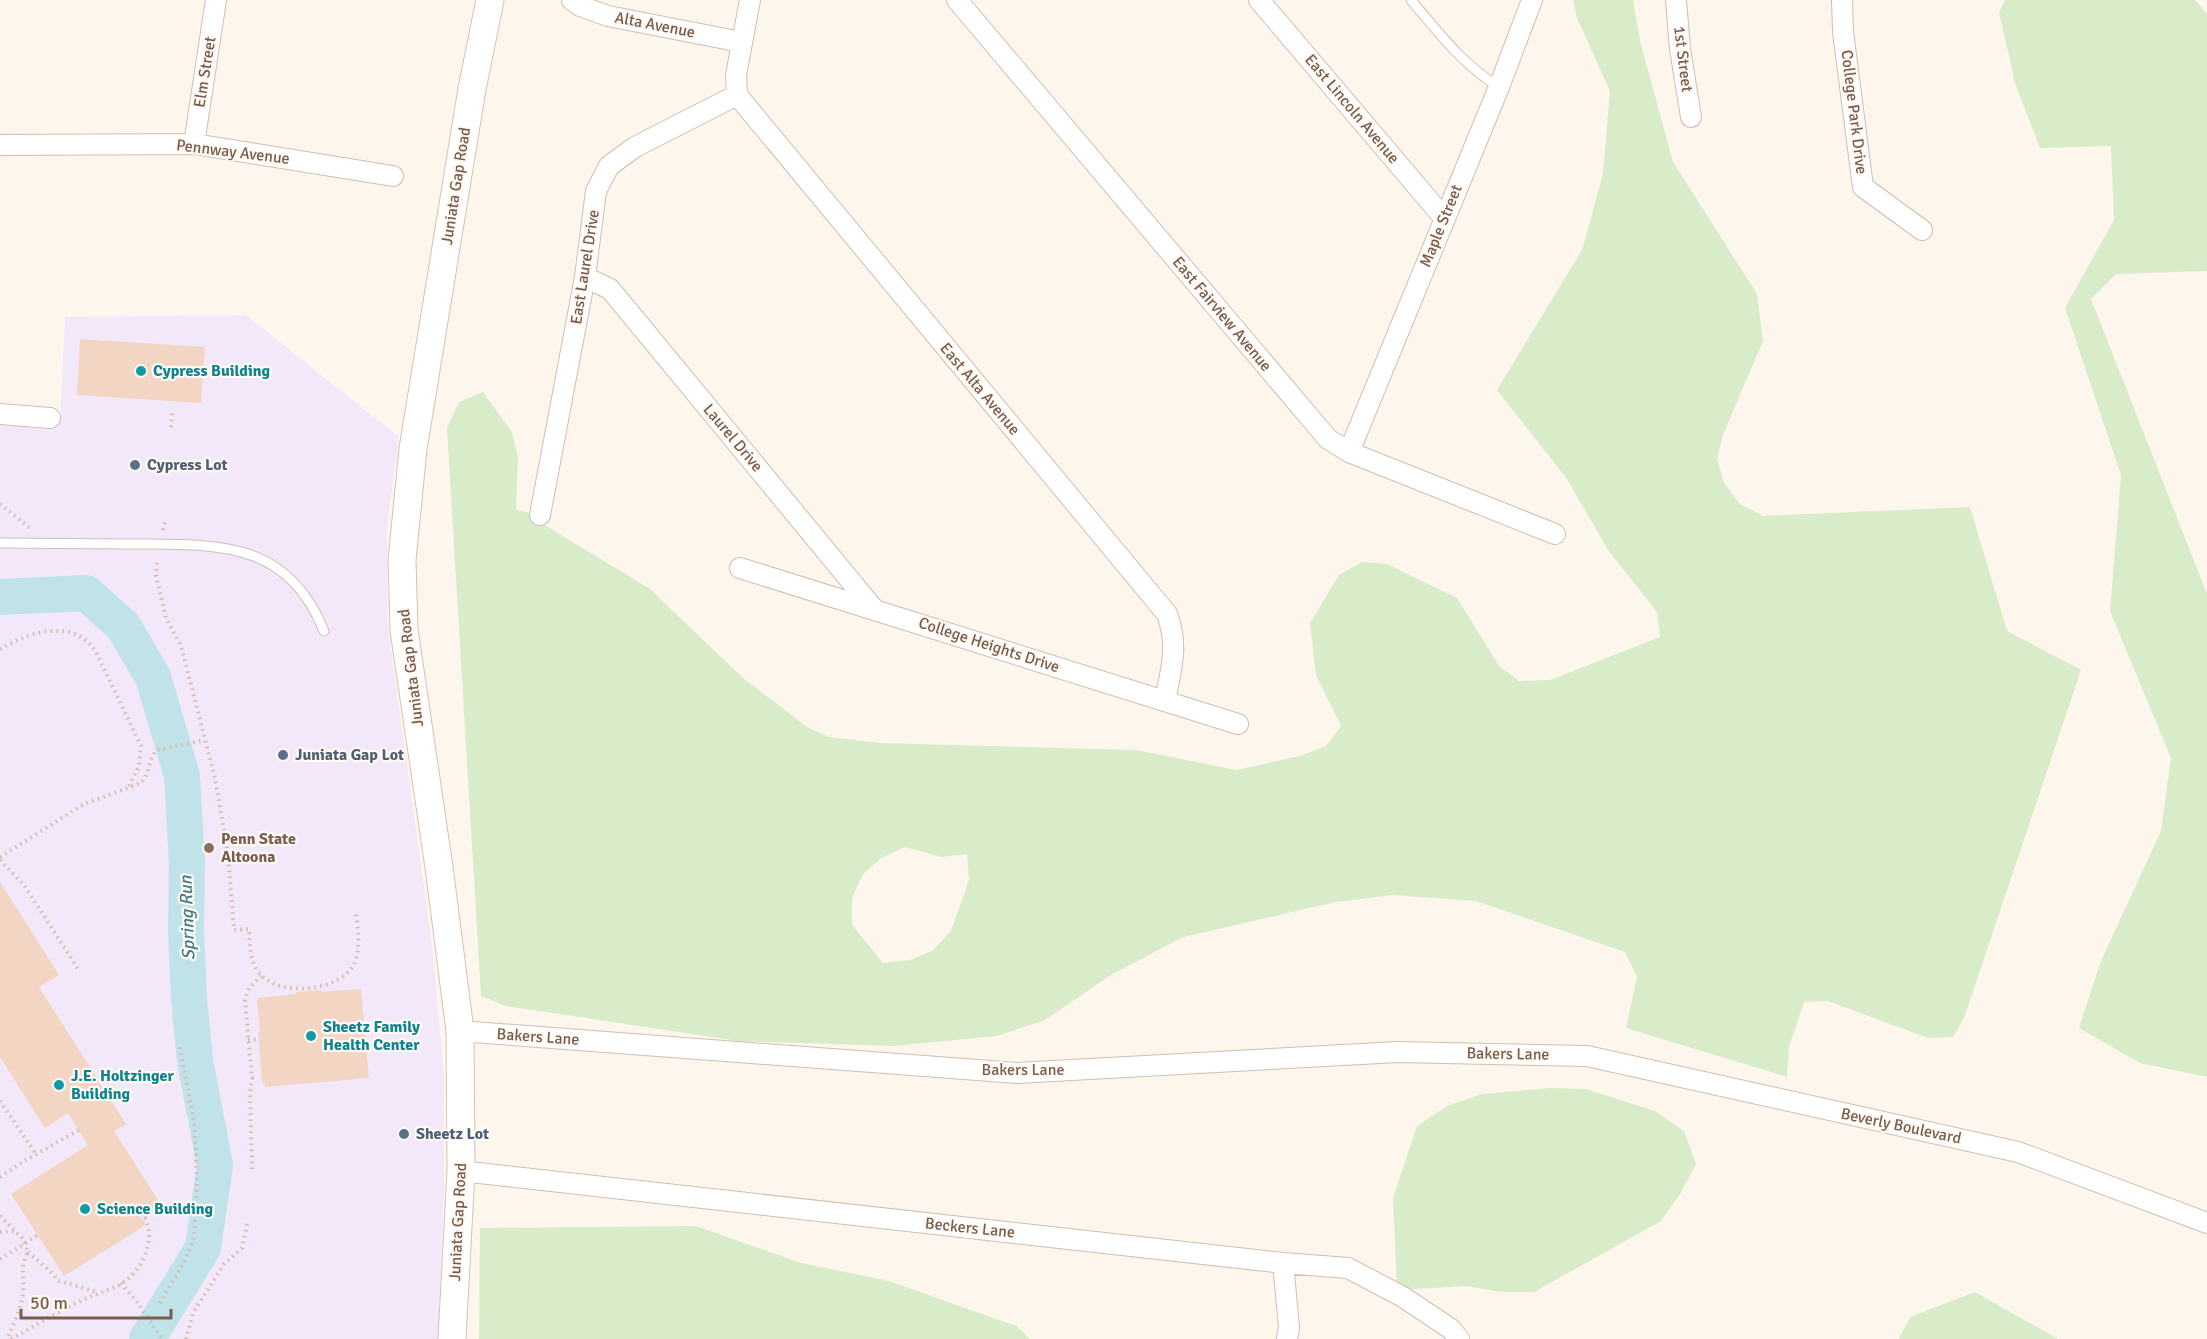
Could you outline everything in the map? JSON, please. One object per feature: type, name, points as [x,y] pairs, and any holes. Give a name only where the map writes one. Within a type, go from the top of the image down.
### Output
[{"type":"main road","name":"Juniata Gap Road","points":[[452,1339],[461,1171],[460,1032],[440,867],[404,630],[402,560],[413,449],[472,88],[490,0]]},
{"type":"street","name":"Elm Street","points":[[194,144],[216,0]]},
{"type":"street","name":"Alta Avenue","points":[[572,0],[580,6],[608,16],[741,42]]},
{"type":"street","points":[[737,95],[736,75],[750,0]]},
{"type":"street","name":"East Fairview Avenue","points":[[957,0],[1328,439],[1349,452],[1555,534]]},
{"type":"street","name":"East Lincoln Avenue","points":[[1259,0],[1444,218]]},
{"type":"street","name":"Maple Street","points":[[1349,452],[1499,87],[1532,0]]},
{"type":"street","name":"1st Street","points":[[1676,0],[1680,49],[1691,117]]},
{"type":"street","name":"College Park Drive","points":[[1842,0],[1843,32],[1863,187],[1922,230]]},
{"type":"street","name":"East Laurel Drive","points":[[540,515],[585,277],[596,191],[609,166],[635,147],[737,95]]},
{"type":"street","name":"East Alta Avenue","points":[[737,95],[1167,614],[1173,632],[1174,650],[1165,701]]},
{"type":"street","name":"Pennway Avenue","points":[[0,145],[194,144],[393,176]]},
{"type":"street","name":"Laurel Drive","points":[[585,277],[610,289],[873,608]]},
{"type":"street","points":[[0,414],[50,418]]},
{"type":"street","name":"College Heights Drive","points":[[740,568],[1238,724]]},
{"type":"street","name":"Bakers Lane","points":[[460,1032],[1017,1073],[1398,1052],[1587,1056]]},
{"type":"street","name":"Beverly Boulevard","points":[[1587,1056],[2018,1152],[2207,1223]]},
{"type":"street","name":"Beckers Lane","points":[[461,1171],[1283,1263],[1348,1268],[1403,1297],[1451,1329],[1459,1339]]},
{"type":"street","points":[[1283,1263],[1289,1326],[1287,1339]]},
{"type":"lane","points":[[1411,0],[1478,74],[1499,87]]},
{"type":"lane","points":[[0,543],[222,547],[264,561],[282,572],[300,587],[314,607],[324,631]]},
{"type":"path","points":[[171,427],[172,413]]},
{"type":"path","points":[[0,504],[30,528]]},
{"type":"path","points":[[163,531],[165,520]]},
{"type":"path","points":[[157,563],[156,576],[166,618],[181,646],[203,741],[215,778],[229,864],[234,930],[249,929],[251,955],[261,976],[277,986],[294,988],[324,986],[349,971],[354,963],[357,952],[356,913]]},
{"type":"path","points":[[0,649],[24,636],[38,632],[66,632],[86,638],[96,652],[141,746],[139,766],[129,786]]},
{"type":"path","points":[[80,972],[24,885],[0,859],[84,804],[137,785],[144,780],[157,750],[203,741]]},
{"type":"path","points":[[252,1169],[250,1094],[252,1078],[245,1010],[246,994],[252,983],[261,976]]},
{"type":"path","points":[[248,1040],[258,1039]]},
{"type":"path","points":[[160,1303],[186,1259],[194,1238],[197,1179],[194,1122],[179,1043]]},
{"type":"path","points":[[252,1078],[258,1078]]},
{"type":"path","points":[[0,1101],[36,1154]]},
{"type":"path","points":[[0,1183],[1,1177],[79,1130]]},
{"type":"path","points":[[0,1216],[25,1243],[28,1252],[59,1281],[98,1293]]},
{"type":"path","points":[[9,1339],[59,1311],[122,1283],[140,1265],[148,1246],[149,1230],[145,1218],[142,1219]]},
{"type":"path","points":[[186,1339],[193,1313],[224,1264],[242,1248],[248,1220]]},
{"type":"path","points":[[0,1232],[15,1232]]},
{"type":"path","points":[[0,1259],[38,1235]]},
{"type":"path","points":[[9,1339],[21,1302],[23,1283],[21,1266],[28,1252]]},
{"type":"path","points":[[122,1283],[162,1339]]},
{"type":"shaded area","name":"Penn State Altoona","points":[[246,315],[399,437],[387,525],[387,620],[432,945],[444,1074],[444,1186],[438,1339],[0,1339],[0,423],[60,422],[65,317]]},
{"type":"green space","points":[[1573,0],[1633,0],[1640,41],[1673,162],[1757,294],[1763,341],[1723,435],[1717,459],[1724,483],[1740,504],[1763,516],[1970,507],[2007,631],[2081,670],[1964,1018],[1953,1037],[1928,1038],[1828,1001],[1804,1002],[1789,1047],[1787,1077],[1626,1028],[1637,977],[1625,952],[1476,901],[1393,895],[1336,902],[1183,937],[1111,975],[1045,1020],[997,1036],[893,1046],[738,1041],[506,1006],[481,996],[447,428],[459,402],[483,392],[512,432],[518,458],[516,510],[540,515],[543,524],[650,589],[743,678],[807,727],[829,737],[880,743],[1136,750],[1236,770],[1300,756],[1326,746],[1341,726],[1316,675],[1310,623],[1339,575],[1362,562],[1387,564],[1457,598],[1499,666],[1519,681],[1550,680],[1660,637],[1657,612],[1608,550],[1567,479],[1497,390],[1582,250],[1603,174],[1610,91],[1577,18]],"holes":[[[905,847],[942,857],[967,854],[969,880],[951,931],[932,951],[910,960],[883,963],[852,925],[852,898],[863,874],[881,858]]]},
{"type":"green space","points":[[2005,0],[2195,0],[2207,14],[2207,271],[2116,274],[2091,299],[2207,594],[2207,1077],[2140,1063],[2079,1028],[2101,961],[2161,831],[2171,758],[2110,611],[2121,475],[2065,308],[2114,220],[2111,146],[2040,148],[2015,83],[1999,12]]},
{"type":"green space","points":[[1552,1088],[1586,1089],[1655,1111],[1684,1131],[1696,1164],[1680,1194],[1661,1221],[1534,1292],[1501,1292],[1466,1286],[1397,1290],[1393,1198],[1417,1126],[1447,1106],[1482,1094]]},
{"type":"green space","points":[[696,1226],[801,1263],[889,1281],[1016,1326],[1030,1339],[479,1339],[480,1228]]},
{"type":"green space","points":[[1975,1292],[2058,1339],[1899,1339],[1910,1317]]},
{"type":"building","name":"Cypress Building","points":[[80,339],[205,347],[201,403],[77,395]]},
{"type":"building","points":[[0,882],[59,975],[39,987],[126,1124],[114,1131],[160,1203],[140,1216],[146,1225],[64,1276],[11,1194],[88,1145],[68,1113],[45,1128],[0,1057]]},
{"type":"building","name":"Sheetz Family Health Center","points":[[361,989],[369,1078],[265,1087],[265,1083],[262,1083],[257,998],[296,994],[296,992]]},
{"type":"waterway","name":"Spring Run","points":[[0,597],[86,593],[123,626],[153,677],[182,776],[187,863],[186,930],[189,999],[195,1061],[215,1165],[203,1248],[147,1339]]},
{"type":"place","name":"Cypress Building","points":[[141,371]]},
{"type":"place","name":"Cypress Lot","points":[[135,465]]},
{"type":"place","name":"Juniata Gap Lot","points":[[283,755]]},
{"type":"place","name":"Penn State Altoona","points":[[209,848]]},
{"type":"place","name":"Sheetz Family Health Center","points":[[311,1036]]},
{"type":"place","name":"J.E. Holtzinger Building","points":[[59,1085]]},
{"type":"place","name":"Sheetz Lot","points":[[404,1134]]},
{"type":"place","name":"Science Building","points":[[85,1209]]}]
